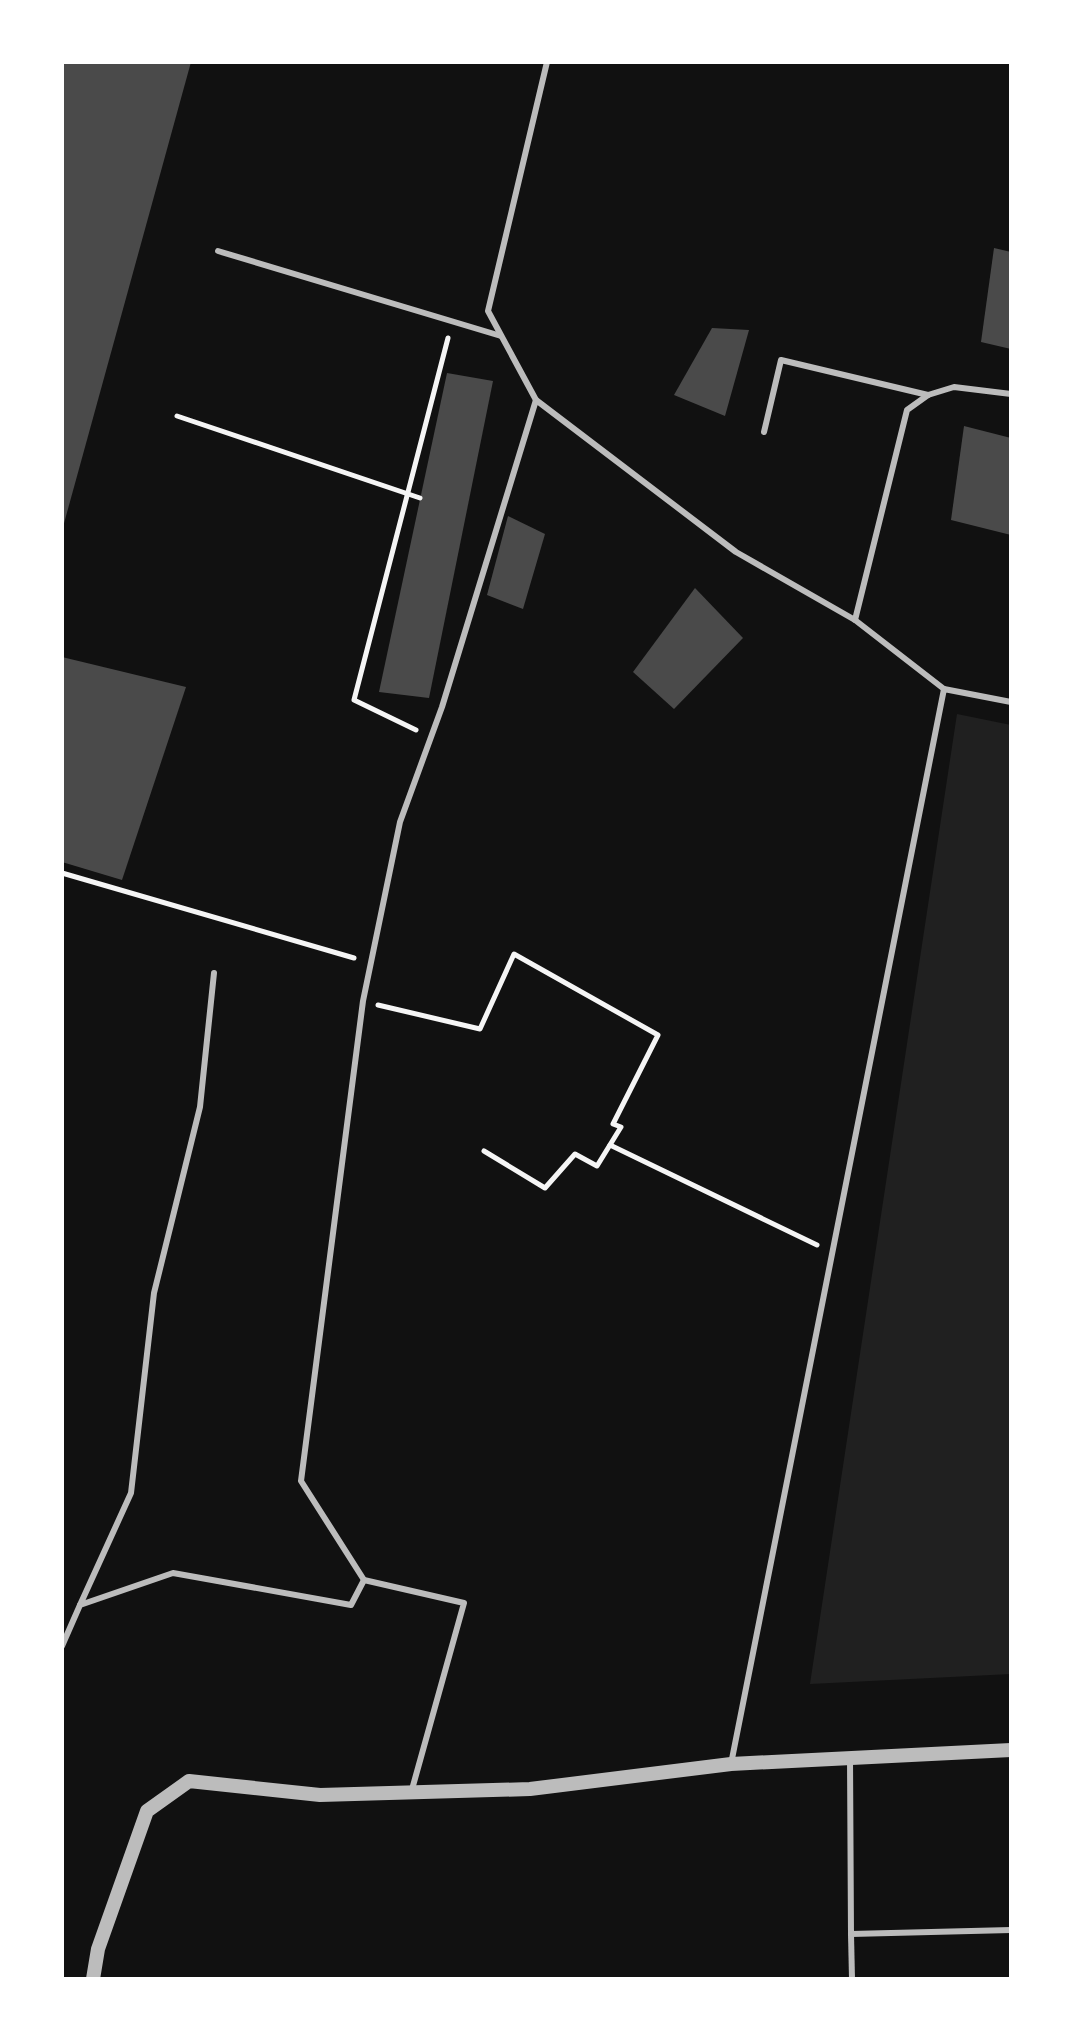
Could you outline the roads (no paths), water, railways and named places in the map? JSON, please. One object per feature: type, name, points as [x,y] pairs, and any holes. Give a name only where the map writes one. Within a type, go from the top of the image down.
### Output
[{"type":"street","points":[[93,1979],[98,1949],[147,1811],[189,1781],[320,1795],[530,1789],[731,1764],[1011,1750]]},
{"type":"lane","points":[[547,62],[488,311],[536,400],[736,552],[855,620],[944,689],[1011,702]]},
{"type":"lane","points":[[218,251],[501,336]]},
{"type":"lane","points":[[764,432],[781,360],[928,395]]},
{"type":"lane","points":[[855,620],[907,410],[928,395],[954,387],[1011,394]]},
{"type":"lane","points":[[411,1793],[464,1603],[364,1580],[301,1481],[363,1001],[400,822],[447,693],[536,400]]},
{"type":"lane","points":[[731,1764],[944,689]]},
{"type":"lane","points":[[62,1646],[131,1493],[154,1293],[200,1107],[214,973]]},
{"type":"lane","points":[[80,1605],[173,1573],[351,1605],[364,1580]]},
{"type":"lane","points":[[850,1758],[852,1979]]},
{"type":"lane","points":[[851,1934],[1011,1930]]}]
